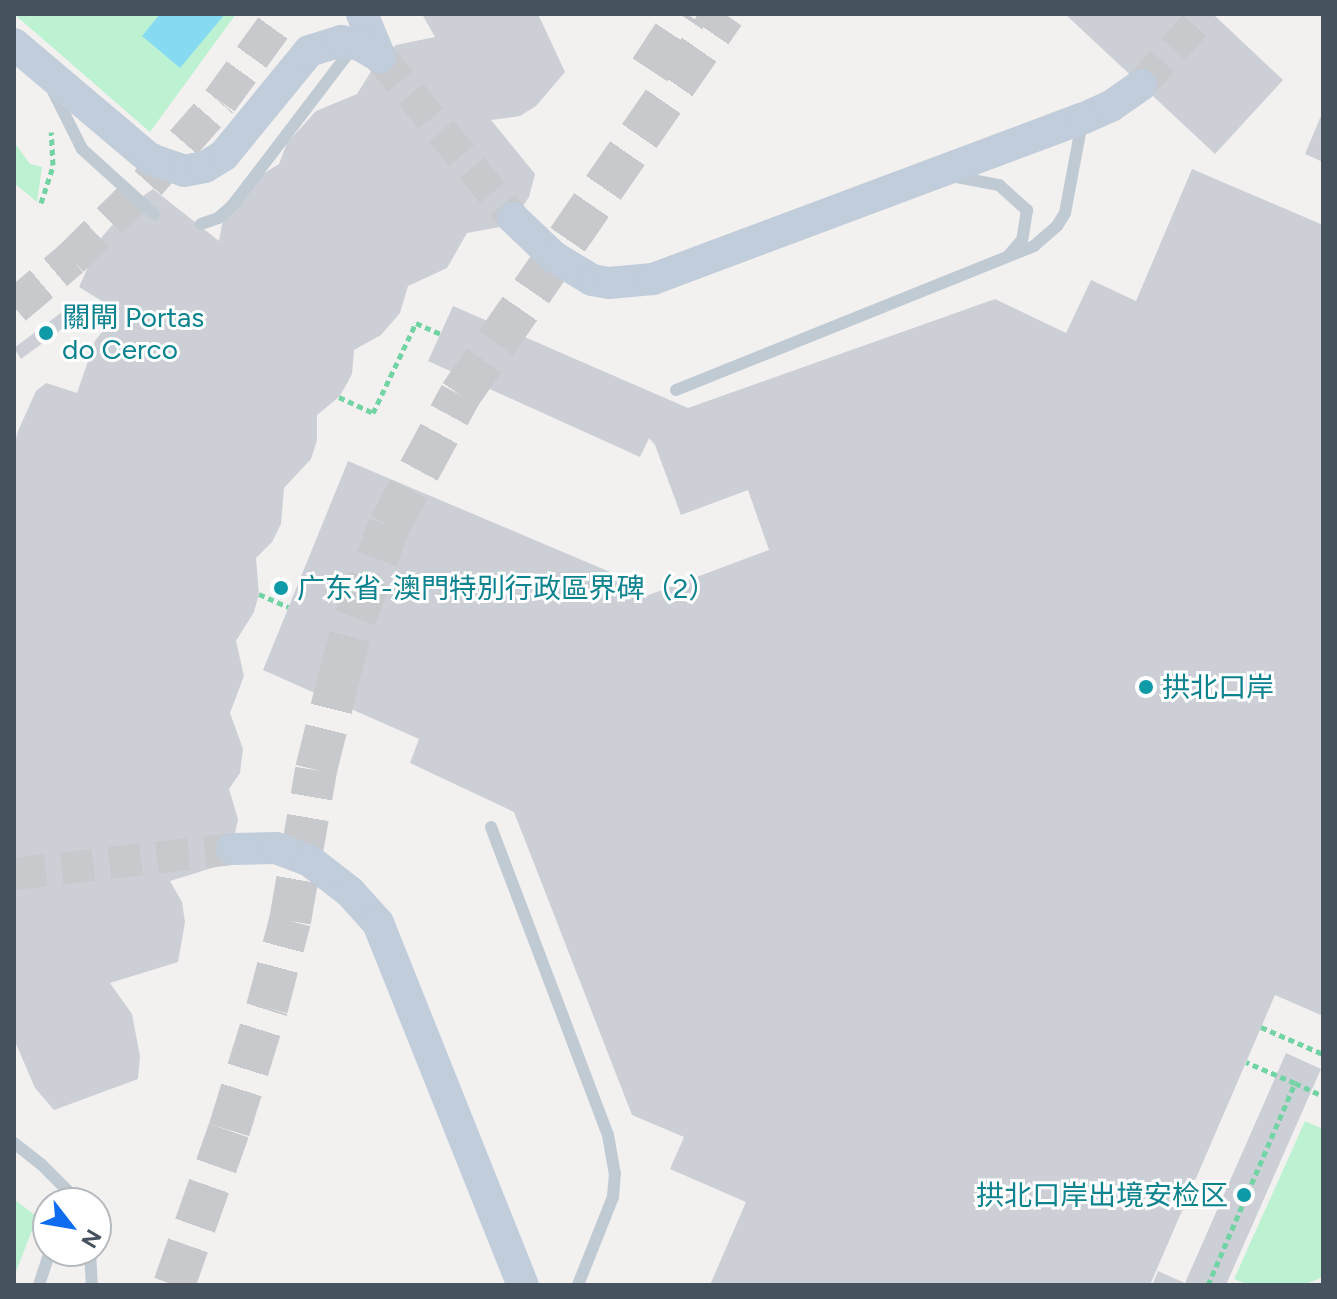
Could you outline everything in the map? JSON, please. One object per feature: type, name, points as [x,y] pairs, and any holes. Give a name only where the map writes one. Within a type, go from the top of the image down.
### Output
[{"type":"main road","points":[[19,48],[154,162],[184,171],[205,167],[224,155],[305,54],[331,42],[366,38]]},
{"type":"main road","points":[[513,218],[573,270],[592,280],[631,282],[680,271],[1082,119],[1111,106],[1141,85]]},
{"type":"main road","points":[[232,849],[276,848],[310,861],[339,881],[378,923],[523,1285]]},
{"type":"lane","points":[[201,224],[218,218],[232,206],[366,38]]},
{"type":"lane","points":[[19,48],[46,78],[82,149],[154,214]]},
{"type":"lane","points":[[676,390],[1003,262],[1046,238],[1061,219],[1070,196],[1082,119]]},
{"type":"lane","points":[[924,179],[980,178],[999,185],[1018,199],[1027,210],[1026,228],[1022,240],[1003,262]]},
{"type":"lane","points":[[491,827],[608,1135],[615,1173],[613,1197],[578,1285]]},
{"type":"lane","points":[[14,1143],[41,1164],[60,1187]]},
{"type":"path","points":[[41,203],[53,165],[48,120]]},
{"type":"path","points":[[339,397],[373,413],[416,323],[441,334]]},
{"type":"path","points":[[259,594],[288,607]]},
{"type":"path","points":[[1261,1027],[1323,1054]]},
{"type":"path","points":[[1246,1062],[1323,1096]]},
{"type":"path","points":[[1208,1285],[1295,1083]]},
{"type":"green space","points":[[14,14],[236,14],[150,132]]},
{"type":"green space","points":[[14,142],[30,164],[42,167],[37,202],[14,183]]},
{"type":"green space","points":[[1305,1121],[1323,1129],[1323,1277],[1303,1285],[1249,1285],[1234,1279]]},
{"type":"green space","points":[[14,1199],[32,1213],[32,1230],[14,1277]]},
{"type":"water","points":[[160,14],[225,14],[180,68],[142,36]]},
{"type":"building","points":[[422,14],[538,14],[565,72],[536,106],[520,116],[491,120],[535,174],[529,197],[519,212],[500,227],[467,233],[447,268],[408,286],[400,313],[381,335],[354,350],[352,374],[345,387],[339,397],[317,415],[317,440],[311,459],[284,488],[281,524],[272,542],[256,558],[259,594],[254,612],[236,641],[244,676],[230,713],[243,749],[240,773],[229,789],[238,819],[232,849],[225,864],[170,881],[182,902],[185,922],[178,962],[110,983],[132,1014],[140,1056],[138,1079],[54,1110],[35,1088],[14,1039],[14,446],[18,431],[36,391],[46,383],[77,393],[95,341],[118,311],[79,287],[101,238],[129,206],[153,189],[219,241],[225,207],[238,189],[279,164],[287,143],[316,111],[357,94],[380,57],[396,45],[435,37]]},
{"type":"building","points":[[1065,14],[1213,14],[1283,80],[1215,154]]},
{"type":"building","points":[[1323,111],[1323,162],[1305,154]]},
{"type":"building","points":[[1192,169],[1323,225],[1323,1016],[1275,995],[1150,1285],[710,1285],[746,1202],[670,1169],[684,1137],[632,1115],[514,812],[410,763],[419,739],[263,670],[348,461],[622,577],[638,599],[769,550],[748,490],[681,515],[655,445],[649,438],[640,457],[428,361],[453,306],[688,408],[995,299],[1066,333],[1091,280],[1136,301]]},
{"type":"building","points":[[74,303],[82,314],[21,359],[14,348]]},
{"type":"building","name":"拱北口岸出境安检区","points":[[1286,1053],[1321,1069],[1226,1285],[1152,1285],[1158,1271],[1185,1283]]},
{"type":"tunnel","points":[[14,307],[71,259],[148,183],[220,101],[283,14]]},
{"type":"tunnel","points":[[650,70],[687,14]]},
{"type":"tunnel","points":[[174,1285],[229,1130],[267,1008],[290,921],[316,770],[339,677],[355,618],[389,526],[460,395],[724,14]]},
{"type":"tunnel","points":[[1141,85],[1205,14]]},
{"type":"tunnel","points":[[380,57],[513,218]]},
{"type":"tunnel","points":[[14,874],[232,849]]},
{"type":"place","name":"關閘 Portas do Cerco","points":[[46,333]]},
{"type":"place","name":"广东省-澳門特別行政區界碑（2）","points":[[281,588]]},
{"type":"place","name":"拱北口岸","points":[[1146,687]]},
{"type":"place","name":"拱北口岸出境安检区","points":[[1244,1195]]}]
